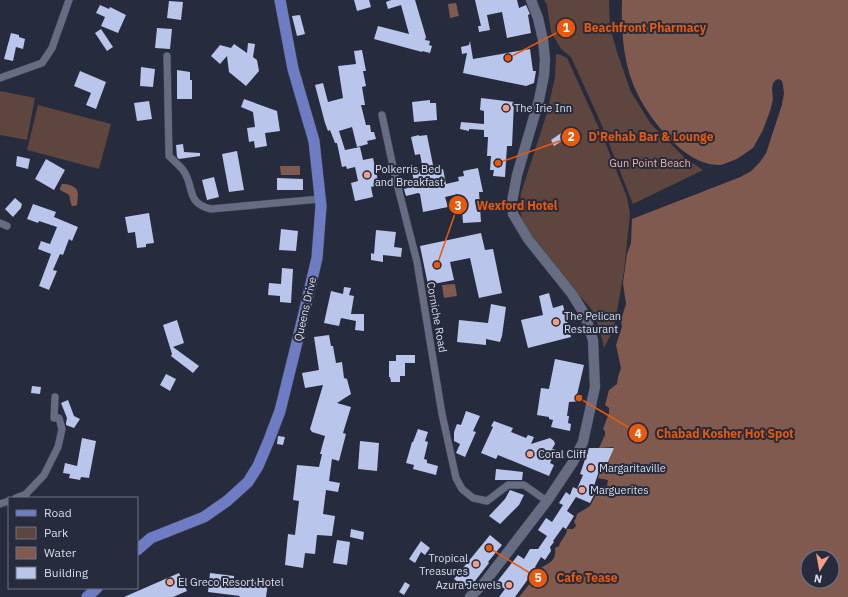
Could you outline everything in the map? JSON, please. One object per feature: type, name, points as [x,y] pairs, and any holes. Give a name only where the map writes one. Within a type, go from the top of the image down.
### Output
[{"type":"main road","name":"Queens Drive","points":[[138,549],[151,538],[204,517],[227,501],[248,482],[258,466],[280,411],[318,251],[321,219],[314,141],[293,69],[280,0]]},
{"type":"main road","points":[[470,597],[484,583],[547,501],[573,462],[583,442],[595,387],[593,340],[585,315],[572,294],[528,239],[513,214],[512,202],[517,175],[537,104],[546,60],[538,18],[531,0]]},
{"type":"main road","points":[[87,597],[96,589]]},
{"type":"street","points":[[0,78],[42,63],[52,48],[69,0]]},
{"type":"street","points":[[167,56],[169,156],[184,171],[194,200],[204,208],[211,210],[320,199]]},
{"type":"street","name":"Corniche Road","points":[[382,115],[395,176],[417,262],[442,414],[456,478],[462,489],[473,498],[487,501],[508,484],[524,486],[547,501]]},
{"type":"street","points":[[0,223],[7,226]]},
{"type":"street","points":[[18,497],[26,494],[44,475],[58,447],[62,429],[59,418],[54,418],[55,397]]},
{"type":"green space","name":"Gun Point Beach","points":[[544,0],[609,0],[610,28],[631,92],[651,124],[685,158],[703,170],[633,204],[600,121],[571,57],[561,49],[551,32],[547,5]]},
{"type":"green space","points":[[556,54],[567,58],[603,137],[627,197],[630,214],[624,271],[614,328],[604,348],[600,330],[592,310],[530,238],[524,225],[519,207],[521,193],[547,113],[555,77]]},
{"type":"green space","points":[[0,91],[35,98],[27,140],[0,135]]},
{"type":"green space","points":[[38,105],[111,124],[99,169],[27,150]]},
{"type":"water","points":[[622,0],[848,0],[848,597],[519,597],[537,577],[537,570],[551,562],[555,556],[555,548],[559,546],[566,534],[567,529],[573,529],[576,526],[574,521],[577,514],[590,506],[602,486],[607,486],[608,480],[598,478],[603,462],[608,463],[614,447],[599,448],[605,435],[605,431],[603,429],[609,413],[609,408],[605,405],[609,390],[617,384],[621,368],[616,345],[622,327],[621,320],[626,304],[623,283],[627,254],[631,243],[632,219],[740,177],[751,171],[766,153],[782,104],[782,81],[776,80],[773,88],[772,106],[763,132],[747,154],[723,165],[707,163],[694,158],[671,140],[644,106],[629,72],[623,36]]},
{"type":"water","points":[[456,3],[459,16],[450,18],[448,4]]},
{"type":"water","points":[[280,166],[300,166],[300,175],[281,175]]},
{"type":"water","points":[[62,184],[70,185],[77,190],[77,205],[72,206],[69,195],[60,190]]},
{"type":"water","points":[[455,284],[457,296],[444,298],[442,285]]},
{"type":"pier","points":[[779,79],[782,81],[783,85],[784,94],[782,104],[766,153],[751,171],[740,177],[633,218],[633,216],[740,175],[759,161],[764,152],[780,103],[782,93],[779,81],[775,84],[774,88],[775,100],[772,112],[765,131],[755,149],[738,161],[728,165],[716,167],[737,159],[753,148],[763,130],[770,111],[773,100],[773,83]]},
{"type":"building","points":[[354,0],[369,0],[371,7],[357,11]]},
{"type":"building","points":[[391,0],[415,0],[426,37],[425,40],[430,41],[429,45],[432,46],[430,53],[374,39],[378,26],[409,34],[401,5],[388,9],[386,2]]},
{"type":"building","points":[[475,0],[517,0],[519,8],[526,5],[530,14],[528,15],[531,33],[507,38],[502,12],[487,15],[490,30],[479,32],[478,26],[481,26]]},
{"type":"building","points":[[169,1],[183,2],[181,20],[167,18]]},
{"type":"building","points":[[100,5],[109,9],[110,7],[126,15],[118,33],[101,26],[105,17],[96,13]]},
{"type":"building","points":[[300,15],[305,34],[297,36],[292,16]]},
{"type":"building","points":[[157,28],[172,29],[170,49],[155,48]]},
{"type":"building","points":[[101,29],[113,47],[107,51],[95,33]]},
{"type":"building","points":[[11,33],[19,35],[19,37],[25,39],[23,49],[16,47],[13,61],[4,59]]},
{"type":"building","points":[[470,41],[473,59],[530,49],[533,71],[536,71],[534,83],[526,86],[463,73],[467,53],[462,54],[461,47],[469,45]]},
{"type":"building","points":[[248,43],[255,44],[253,57],[257,60],[259,71],[246,86],[229,72],[227,56],[220,64],[211,56],[220,45],[231,48],[234,44],[247,53]]},
{"type":"building","points":[[362,50],[366,71],[363,71],[366,86],[362,87],[365,105],[361,105],[366,125],[370,125],[371,132],[374,132],[376,139],[367,141],[368,144],[357,147],[352,127],[339,131],[345,150],[360,147],[363,160],[373,158],[379,185],[371,187],[373,197],[355,201],[351,183],[358,181],[355,167],[347,169],[346,166],[342,167],[337,143],[335,143],[330,130],[328,131],[315,85],[323,83],[328,102],[343,98],[338,66],[356,64],[354,51]]},
{"type":"building","points":[[141,67],[155,69],[153,87],[140,86]]},
{"type":"building","points":[[177,70],[190,72],[190,80],[192,80],[192,99],[177,99]]},
{"type":"building","points":[[80,71],[106,82],[96,109],[86,105],[91,93],[74,86]]},
{"type":"building","points":[[481,98],[514,102],[512,146],[507,146],[505,177],[493,176],[494,170],[490,170],[491,156],[487,156],[488,137],[484,137],[484,130],[469,129],[469,131],[460,129],[461,122],[484,124],[484,111],[480,110]]},
{"type":"building","points":[[244,99],[277,111],[280,131],[265,133],[267,146],[255,148],[254,141],[249,142],[247,128],[255,127],[253,112],[241,107]]},
{"type":"building","points":[[430,100],[430,103],[436,103],[437,120],[414,122],[412,102]]},
{"type":"building","points":[[149,101],[152,119],[137,121],[134,103]]},
{"type":"building","points":[[567,129],[571,135],[554,146],[551,140]]},
{"type":"building","points":[[427,135],[434,170],[443,169],[446,184],[459,181],[458,177],[464,176],[463,171],[478,168],[483,192],[479,192],[481,222],[463,223],[461,196],[459,197],[458,194],[445,197],[448,207],[423,212],[420,194],[418,193],[406,196],[404,189],[415,186],[412,172],[423,170],[420,154],[415,155],[411,137]]},
{"type":"building","points":[[183,144],[184,152],[200,153],[200,156],[179,159],[177,157],[176,145]]},
{"type":"building","points":[[237,151],[244,190],[229,192],[222,154]]},
{"type":"building","points":[[17,156],[30,159],[28,169],[16,166]]},
{"type":"building","points":[[46,159],[65,170],[54,190],[35,179]]},
{"type":"building","points":[[214,177],[219,197],[207,200],[202,180]]},
{"type":"building","points":[[277,178],[303,179],[303,190],[277,190]]},
{"type":"building","points":[[15,198],[22,204],[21,208],[13,217],[5,209]]},
{"type":"building","points":[[33,204],[56,212],[54,217],[78,227],[72,241],[69,239],[63,255],[60,254],[53,270],[57,271],[49,290],[39,286],[51,254],[38,249],[41,241],[50,244],[57,227],[27,219]]},
{"type":"building","points":[[149,213],[154,243],[146,244],[146,247],[137,248],[135,232],[128,233],[125,217]]},
{"type":"building","points":[[281,229],[298,231],[296,251],[279,250]]},
{"type":"building","points":[[376,230],[396,232],[394,247],[402,248],[401,257],[383,255],[383,262],[371,260],[371,253],[374,254]]},
{"type":"building","points":[[481,233],[485,250],[493,249],[502,293],[479,298],[470,258],[450,262],[454,280],[428,285],[420,246]]},
{"type":"building","points":[[282,268],[293,269],[291,303],[280,302],[280,296],[268,295],[269,283],[281,284]]},
{"type":"building","points":[[344,287],[351,288],[349,295],[354,296],[351,314],[364,314],[364,331],[355,330],[356,321],[341,318],[339,326],[324,323],[331,291],[343,294]]},
{"type":"building","points":[[549,293],[553,308],[563,305],[571,337],[528,348],[521,320],[543,315],[539,296]]},
{"type":"building","points":[[491,304],[506,307],[500,342],[486,339],[486,345],[457,342],[459,320],[488,323]]},
{"type":"building","points":[[177,320],[184,343],[173,347],[199,366],[193,373],[171,356],[172,354],[163,325]]},
{"type":"building","points":[[329,335],[331,346],[333,346],[336,363],[342,362],[344,378],[347,379],[351,394],[337,403],[351,407],[343,433],[346,434],[339,461],[332,459],[329,481],[340,483],[338,492],[326,490],[323,514],[335,516],[332,536],[317,535],[315,554],[305,553],[303,568],[285,565],[288,534],[295,535],[299,501],[293,500],[297,465],[319,467],[322,454],[320,454],[325,436],[312,432],[310,429],[323,385],[305,388],[302,373],[319,370],[314,337]]},
{"type":"building","points":[[396,355],[415,355],[415,363],[405,363],[405,376],[400,376],[400,382],[391,382],[389,377],[389,361],[396,361]]},
{"type":"building","points":[[555,359],[584,365],[577,395],[582,395],[582,401],[569,402],[567,416],[569,416],[568,423],[571,424],[570,431],[551,427],[553,420],[549,419],[549,417],[537,415],[541,388],[549,389]]},
{"type":"building","points":[[166,374],[176,379],[170,391],[160,385]]},
{"type":"building","points":[[32,386],[41,387],[40,394],[31,393]]},
{"type":"building","points":[[68,400],[74,416],[80,419],[74,428],[66,425],[67,418],[61,403]]},
{"type":"building","points":[[466,411],[480,416],[473,431],[476,432],[465,457],[456,453],[460,444],[454,441],[454,432],[457,424],[461,425]]},
{"type":"building","name":"Coral Cliff","points":[[494,421],[513,428],[511,432],[526,438],[528,435],[534,437],[531,444],[550,438],[554,441],[555,444],[552,449],[556,450],[550,463],[554,465],[549,476],[498,455],[496,459],[481,453],[493,427],[491,426]]},
{"type":"building","points":[[418,429],[428,432],[425,441],[428,442],[424,459],[427,460],[427,463],[438,466],[436,475],[413,469],[414,465],[406,463],[412,442]]},
{"type":"building","points":[[278,436],[285,437],[283,445],[277,444]]},
{"type":"building","points":[[82,438],[96,441],[89,478],[81,477],[80,480],[69,478],[70,474],[63,473],[65,463],[77,466]]},
{"type":"building","points":[[360,441],[379,443],[377,471],[358,469]]},
{"type":"building","points":[[589,448],[614,448],[608,462],[602,462],[592,492],[595,493],[590,503],[576,497],[567,511],[574,516],[566,529],[563,527],[553,541],[554,542],[550,547],[551,551],[545,560],[541,557],[535,567],[536,568],[515,597],[499,597],[505,589],[496,583],[518,555],[524,559],[530,549],[538,549],[547,536],[538,530],[546,518],[552,522],[563,505],[559,503],[566,492],[570,495],[573,487],[577,489],[583,475],[580,474]]},
{"type":"building","points":[[496,469],[523,472],[522,480],[495,480]]},
{"type":"building","points":[[510,490],[524,495],[519,505],[500,524],[489,516],[505,499]]},
{"type":"building","points":[[351,529],[364,532],[363,540],[350,537]]},
{"type":"building","points":[[490,535],[502,545],[468,590],[454,579]]},
{"type":"building","points":[[337,540],[350,542],[347,565],[333,563]]},
{"type":"building","points":[[421,541],[430,548],[425,555],[421,552],[415,563],[409,559]]},
{"type":"building","name":"El Greco Resort Hotel","points":[[179,573],[187,591],[173,597],[124,597]]},
{"type":"building","points":[[210,573],[234,576],[234,579],[268,583],[266,597],[239,597],[240,596],[208,592]]},
{"type":"building","points":[[405,582],[410,585],[404,595],[399,592]]},
{"type":"place","name":"Beachfront Pharmacy","points":[[508,58]]},
{"type":"place","name":"The Irie Inn","points":[[506,108]]},
{"type":"place","name":"D'Rehab Bar & Lounge","points":[[498,163]]},
{"type":"place","name":"Polkerris Bed and Breakfast","points":[[367,175]]},
{"type":"place","name":"Wexford Hotel","points":[[437,265]]},
{"type":"place","name":"The Pelican Restaurant","points":[[556,322]]},
{"type":"place","name":"Chabad Kosher Hot Spot","points":[[579,398]]},
{"type":"place","name":"Coral Cliff","points":[[530,454]]},
{"type":"place","name":"Margaritaville","points":[[591,468]]},
{"type":"place","name":"Marguerites","points":[[582,490]]},
{"type":"place","name":"Cafe Tease","points":[[489,548]]},
{"type":"place","name":"Tropical Treasures","points":[[476,564]]},
{"type":"place","name":"El Greco Resort Hotel","points":[[170,582]]},
{"type":"place","name":"Azura Jewels","points":[[509,585]]}]
